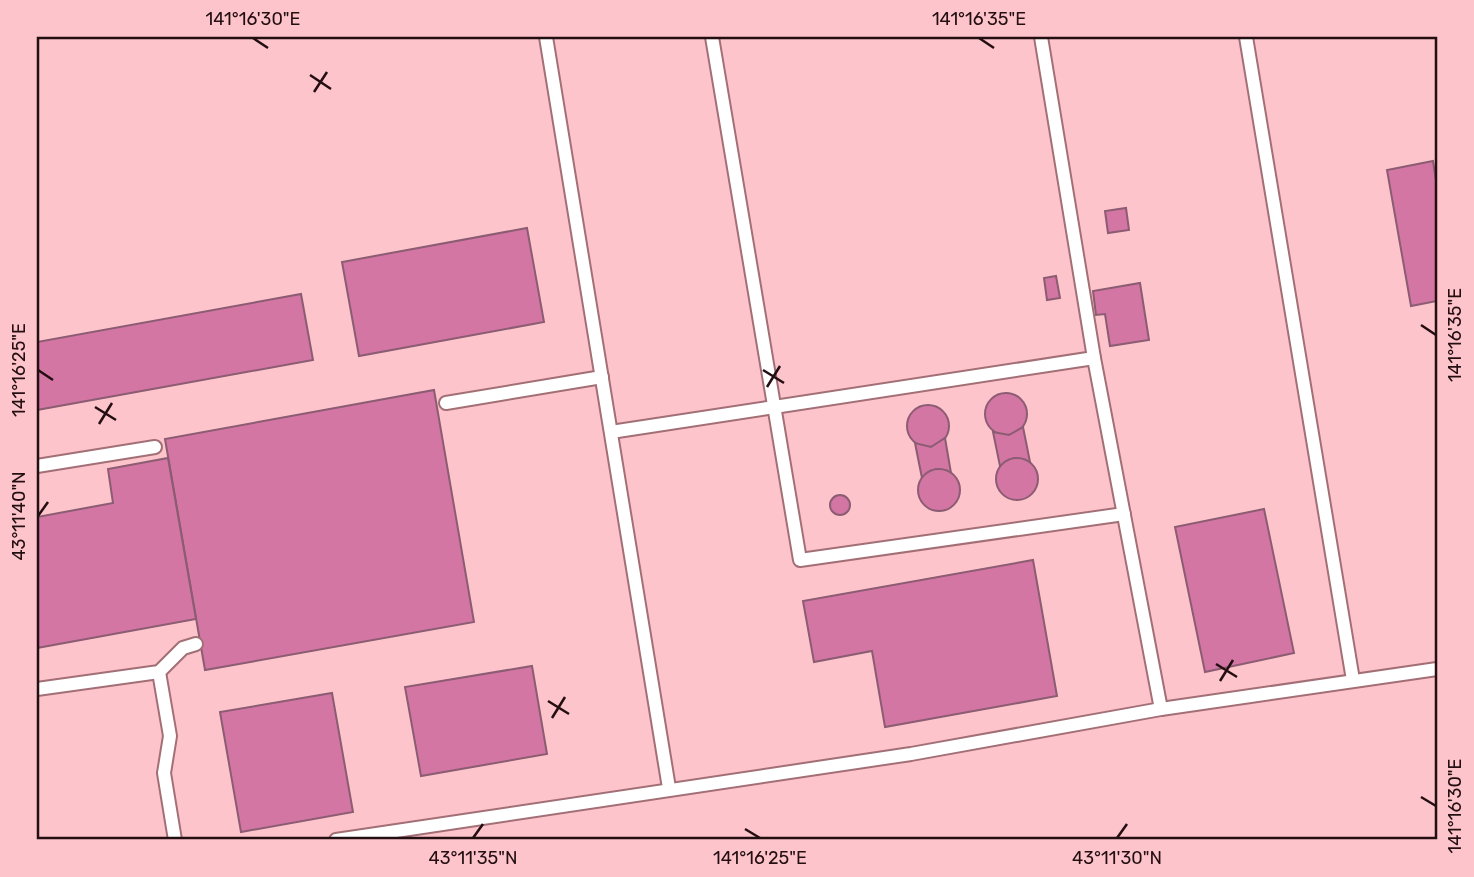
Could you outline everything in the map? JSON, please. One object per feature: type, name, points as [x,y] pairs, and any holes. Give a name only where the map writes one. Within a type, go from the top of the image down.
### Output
[{"type":"lane","points":[[546,37],[669,788]]},
{"type":"lane","points":[[712,37],[772,407],[800,560],[1124,514]]},
{"type":"lane","points":[[1041,37],[1094,358],[1161,709]]},
{"type":"lane","points":[[1246,37],[1353,680]]},
{"type":"lane","points":[[611,432],[1094,358]]},
{"type":"lane","points":[[446,403],[601,377]]},
{"type":"lane","points":[[37,466],[155,447]]},
{"type":"lane","points":[[37,690],[159,672],[183,648],[196,644]]},
{"type":"lane","points":[[336,840],[669,788],[911,754],[1161,709],[1437,669]]},
{"type":"lane","points":[[159,672],[170,736],[164,773],[175,840]]},
{"type":"building","points":[[1433,161],[1437,187],[1437,301],[1411,306],[1387,170]]},
{"type":"building","points":[[1126,208],[1129,230],[1108,233],[1105,211]]},
{"type":"building","points":[[527,228],[544,322],[359,356],[342,262]]},
{"type":"building","points":[[1056,276],[1060,298],[1047,300],[1044,278]]},
{"type":"building","points":[[1140,283],[1149,340],[1110,346],[1105,314],[1096,315],[1093,291]]},
{"type":"building","points":[[301,294],[313,360],[37,410],[37,342]]},
{"type":"building","points":[[434,390],[474,622],[205,670],[165,439]]},
{"type":"building","points":[[1006,393],[1021,399],[1027,414],[1021,429],[1006,435],[991,429],[985,414],[991,399]]},
{"type":"building","points":[[928,405],[943,411],[949,426],[943,441],[928,447],[913,441],[907,426],[913,411]]},
{"type":"building","points":[[1023,427],[1030,462],[1014,458],[1000,466],[993,432],[1009,435]]},
{"type":"building","points":[[945,438],[951,473],[936,469],[922,478],[915,443],[931,447]]},
{"type":"building","points":[[168,458],[196,619],[37,648],[37,517],[113,503],[108,469]]},
{"type":"building","points":[[1017,458],[1032,464],[1038,479],[1032,494],[1017,500],[1002,494],[996,479],[1002,464]]},
{"type":"building","points":[[939,469],[954,475],[960,490],[954,505],[939,511],[924,505],[918,490],[924,475]]},
{"type":"building","points":[[840,495],[847,498],[850,505],[847,512],[840,515],[833,512],[830,505],[833,498]]},
{"type":"building","points":[[1264,509],[1294,653],[1205,672],[1175,527]]},
{"type":"building","points":[[1033,560],[1057,696],[885,727],[872,651],[814,662],[803,601]]},
{"type":"building","points":[[532,666],[547,754],[421,776],[405,687]]},
{"type":"building","points":[[332,693],[353,812],[241,832],[220,712]]}]
